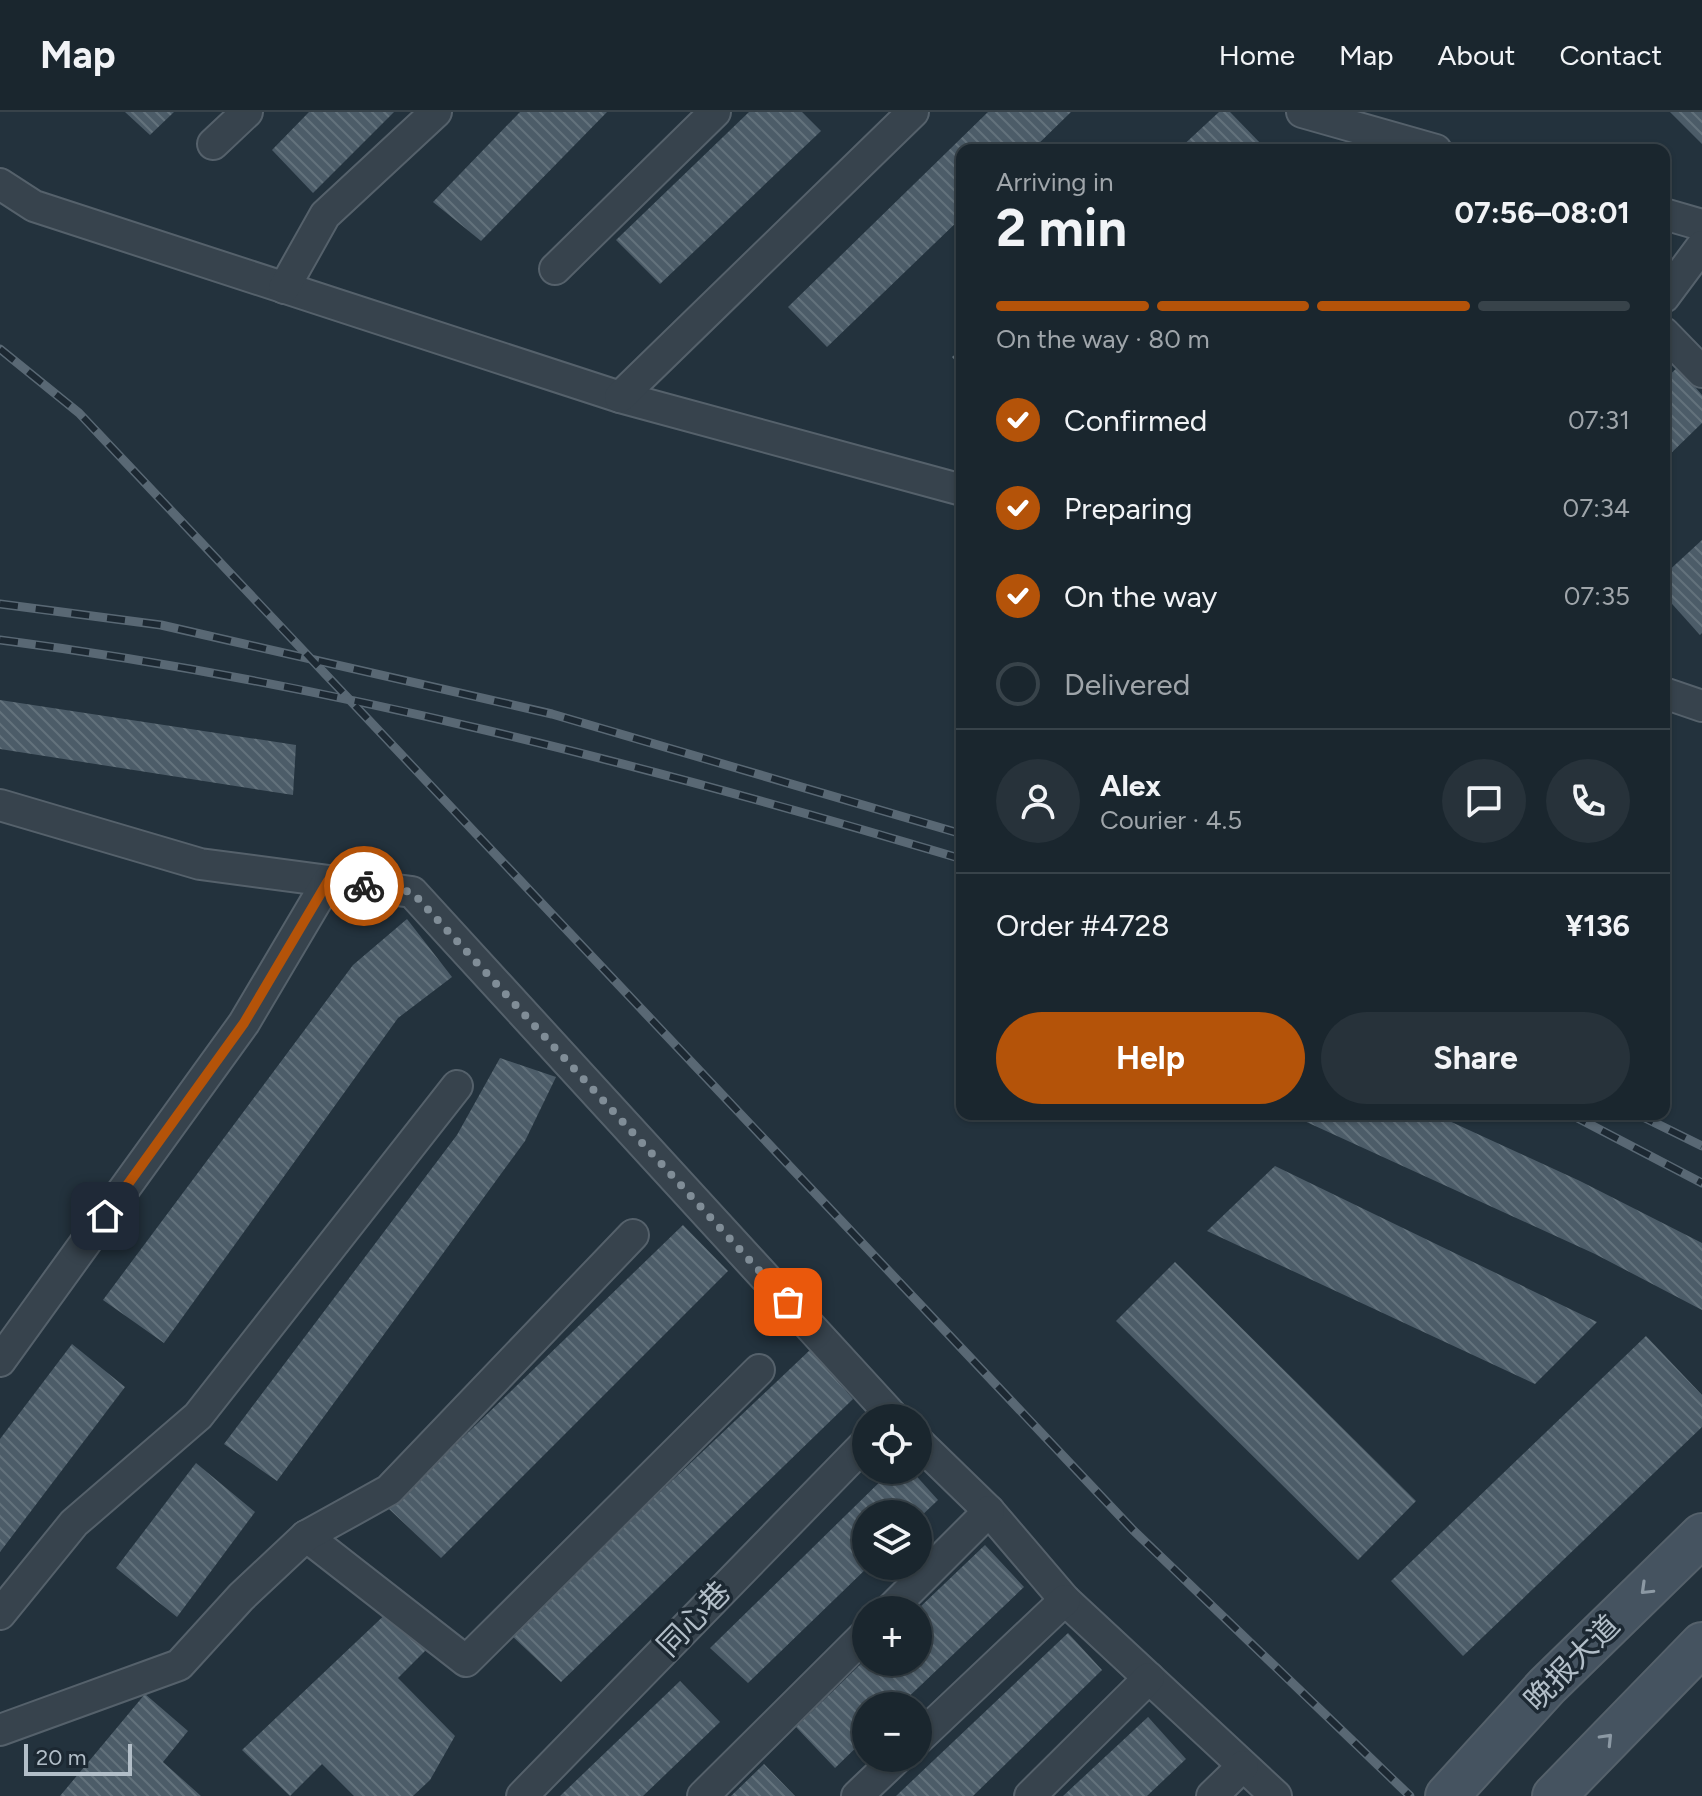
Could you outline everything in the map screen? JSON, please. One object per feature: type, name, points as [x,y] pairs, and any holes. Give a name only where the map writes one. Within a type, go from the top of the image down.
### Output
[{"type":"main road","name":"晚报大道","points":[[1447,1796],[1547,1686],[1702,1535]]},
{"type":"main road","points":[[1554,1796],[1702,1644]]},
{"type":"street","points":[[213,144],[247,112]]},
{"type":"street","points":[[284,288],[325,215],[436,112]]},
{"type":"street","points":[[555,269],[715,112]]},
{"type":"street","points":[[620,397],[913,112]]},
{"type":"street","points":[[1302,112],[1415,144]]},
{"type":"street","points":[[0,184],[34,206],[620,397],[956,488]]},
{"type":"street","points":[[1670,216],[1702,225]]},
{"type":"street","points":[[1670,289],[1702,246]]},
{"type":"street","points":[[1670,339],[1702,372]]},
{"type":"street","points":[[1670,695],[1702,706]]},
{"type":"street","points":[[0,805],[200,864],[412,892],[880,1404]]},
{"type":"street","points":[[0,1361],[244,1023],[328,881]]},
{"type":"street","points":[[0,1614],[74,1523],[198,1416],[457,1086]]},
{"type":"street","points":[[0,1730],[179,1665],[241,1597],[306,1536],[389,1490],[633,1235]]},
{"type":"street","points":[[306,1536],[466,1661],[759,1370]]},
{"type":"street","points":[[932,1456],[989,1511],[1065,1600],[1276,1796]]},
{"type":"street","name":"同心巷","points":[[522,1796],[852,1457]]},
{"type":"street","points":[[904,1596],[989,1511]]},
{"type":"street","points":[[932,1726],[1065,1600]]},
{"type":"street","points":[[703,1796],[852,1648]]},
{"type":"street","points":[[1030,1796],[1149,1678]]},
{"type":"street","points":[[1212,1796],[1243,1766]]},
{"type":"street","points":[[857,1796],[882,1772]]},
{"type":"building","points":[[125,112],[174,112],[150,135]]},
{"type":"building","points":[[309,112],[394,112],[313,193],[272,150]]},
{"type":"building","points":[[520,112],[607,112],[481,241],[433,202]]},
{"type":"building","points":[[749,112],[802,112],[821,131],[660,284],[616,240]]},
{"type":"building","points":[[988,112],[1071,112],[1038,144],[956,144],[956,223],[827,347],[788,307]]},
{"type":"building","points":[[1219,112],[1230,112],[1261,144],[1184,144]]},
{"type":"building","points":[[1670,112],[1702,112],[1702,144]]},
{"type":"building","points":[[1678,367],[1702,395],[1702,423],[1670,454],[1670,374]]},
{"type":"building","points":[[1702,540],[1700,635],[1670,602],[1670,569]]},
{"type":"building","points":[[0,700],[296,745],[293,795],[0,749]]},
{"type":"building","points":[[407,919],[452,977],[398,1018],[164,1343],[103,1300],[353,965]]},
{"type":"building","points":[[500,1058],[556,1077],[525,1141],[277,1481],[224,1444],[457,1135]]},
{"type":"building","points":[[1302,1120],[1447,1120],[1580,1181],[1702,1243],[1702,1310],[1595,1254]]},
{"type":"building","points":[[1275,1166],[1597,1322],[1535,1384],[1207,1231]]},
{"type":"building","points":[[683,1225],[728,1271],[441,1558],[389,1509]]},
{"type":"building","points":[[1175,1262],[1416,1501],[1358,1560],[1116,1321]]},
{"type":"building","points":[[1646,1336],[1702,1395],[1702,1427],[1463,1656],[1391,1581]]},
{"type":"building","points":[[72,1344],[125,1387],[0,1552],[0,1439]]},
{"type":"building","points":[[810,1350],[853,1399],[561,1682],[510,1634]]},
{"type":"building","points":[[196,1463],[255,1512],[177,1617],[116,1568]]},
{"type":"building","points":[[878,1484],[924,1484],[938,1500],[932,1506],[932,1500],[861,1500]]},
{"type":"building","points":[[852,1509],[852,1580],[855,1580],[748,1683],[710,1648]]},
{"type":"building","points":[[985,1545],[1024,1587],[932,1675],[932,1596]]},
{"type":"building","points":[[392,1608],[430,1646],[398,1678],[455,1736],[430,1780],[413,1796],[354,1796],[322,1764],[290,1796],[242,1750]]},
{"type":"building","points":[[1068,1633],[1102,1670],[973,1796],[896,1796],[921,1772],[932,1772],[932,1762]]},
{"type":"building","points":[[852,1673],[852,1676],[931,1676],[914,1692],[852,1692],[852,1752],[835,1768],[796,1727]]},
{"type":"building","points":[[680,1681],[720,1722],[643,1796],[560,1796]]},
{"type":"building","points":[[145,1694],[188,1731],[163,1762],[201,1796],[60,1796]]},
{"type":"building","points":[[1148,1717],[1186,1759],[1147,1796],[1063,1796]]},
{"type":"building","points":[[764,1764],[795,1796],[731,1796]]},
{"type":"railway","points":[[0,349],[79,413],[1133,1530],[1410,1796]]},
{"type":"railway","points":[[0,604],[161,625],[552,714],[956,832]]},
{"type":"railway","points":[[0,640],[244,679],[485,730],[725,791],[956,857]]},
{"type":"railway","points":[[1581,1120],[1702,1183]]},
{"type":"railway","points":[[1649,1120],[1702,1146]]},
{"type":"way so far","points":[[364,886],[412,892],[788,1302]]},
{"type":"route","points":[[105,1216],[244,1023],[328,881],[364,886]]}]
